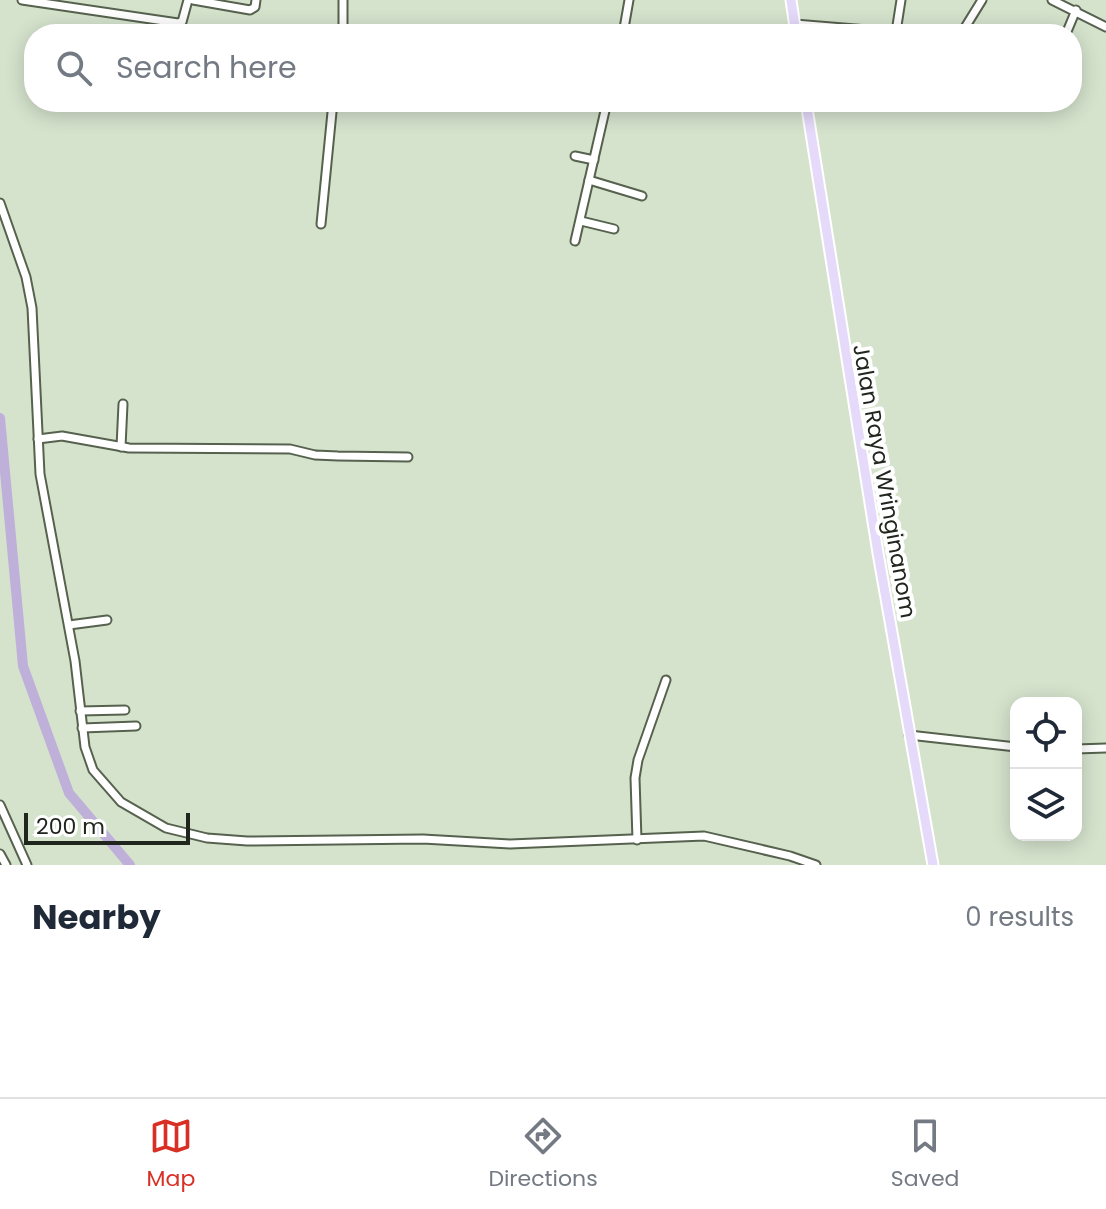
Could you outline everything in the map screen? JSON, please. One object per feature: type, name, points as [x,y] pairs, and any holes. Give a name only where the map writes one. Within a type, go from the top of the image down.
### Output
[{"type":"main road","points":[[791,0],[794,24]]},
{"type":"main road","name":"Jalan Raya Wringinanom","points":[[807,112],[832,276],[918,735],[933,865]]},
{"type":"street","points":[[22,0],[173,22],[182,22],[191,0],[250,10],[255,7],[256,0]]},
{"type":"street","points":[[87,10],[88,0]]},
{"type":"street","points":[[343,0],[343,24]]},
{"type":"street","points":[[625,24],[629,0]]},
{"type":"street","points":[[897,24],[901,0]]},
{"type":"street","points":[[967,24],[982,0]]},
{"type":"street","points":[[1052,0],[1106,27]]},
{"type":"street","points":[[1070,24],[1076,10]]},
{"type":"street","points":[[321,224],[332,112]]},
{"type":"street","points":[[575,241],[605,112]]},
{"type":"street","points":[[575,156],[594,160]]},
{"type":"street","points":[[589,180],[642,196]]},
{"type":"street","points":[[0,203],[26,277],[32,308],[40,474],[77,673],[82,728],[93,770],[121,802],[159,825],[199,837],[247,841],[423,839],[510,844],[716,837],[816,865]]},
{"type":"street","points":[[581,221],[614,229]]},
{"type":"street","points":[[121,447],[123,404]]},
{"type":"street","points":[[38,439],[62,436],[121,447],[290,449],[315,455],[408,457]]},
{"type":"street","points":[[69,625],[107,620]]},
{"type":"street","points":[[637,840],[635,778],[638,760],[666,680]]},
{"type":"street","points":[[80,711],[125,710]]},
{"type":"street","points":[[82,728],[136,726]]},
{"type":"street","points":[[918,735],[1010,746]]},
{"type":"street","points":[[1082,749],[1106,748]]},
{"type":"street","points":[[0,805],[27,865]]},
{"type":"street","points":[[0,854],[6,865]]},
{"type":"waterway","points":[[0,418],[23,666],[69,793],[130,865]]}]
